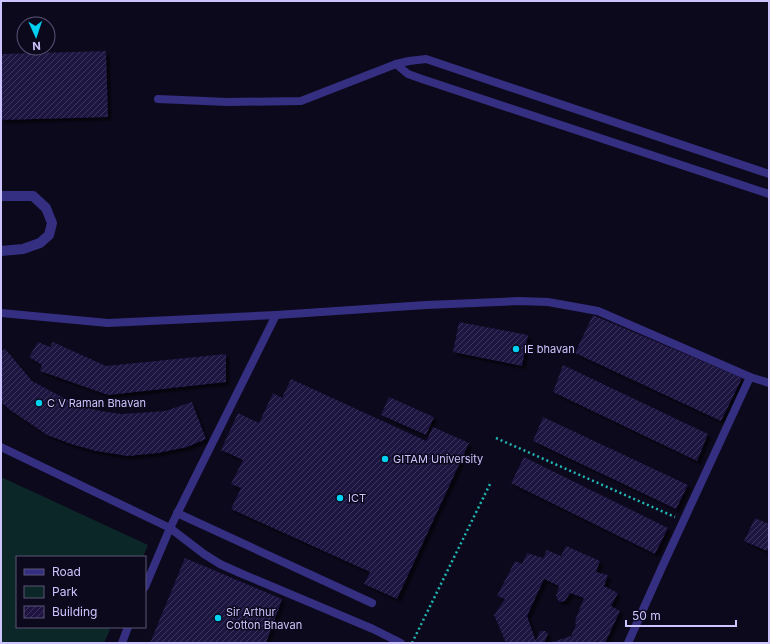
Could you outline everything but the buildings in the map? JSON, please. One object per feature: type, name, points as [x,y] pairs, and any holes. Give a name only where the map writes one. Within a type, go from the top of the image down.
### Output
[{"type":"street","points":[[1,196],[33,196],[46,208],[52,223],[49,235],[40,243],[23,249],[1,252]]},
{"type":"lane","points":[[158,99],[228,102],[301,101],[396,64],[426,59],[769,174]]},
{"type":"lane","points":[[396,64],[408,74],[422,79],[769,194]]},
{"type":"lane","points":[[1,313],[108,323],[426,304],[519,301],[548,302],[598,311],[750,377],[769,383]]},
{"type":"lane","points":[[146,585],[177,513],[276,314]]},
{"type":"lane","points":[[628,643],[750,377]]},
{"type":"lane","points":[[1,447],[170,528],[204,554],[220,564],[401,643]]},
{"type":"lane","points":[[177,513],[372,603]]},
{"type":"lane","points":[[122,643],[128,628]]},
{"type":"path","points":[[496,438],[684,521]]},
{"type":"path","points":[[412,643],[491,482]]},
{"type":"green space","points":[[1,477],[148,545],[143,556],[16,556],[16,628],[111,628],[104,643],[1,643]]},
{"type":"place","name":"IE bhavan","points":[[516,349]]},
{"type":"place","name":"C V Raman Bhavan","points":[[39,403]]},
{"type":"place","name":"GITAM University","points":[[385,459]]},
{"type":"place","name":"ICT","points":[[340,498]]},
{"type":"place","name":"Sir Arthur Cotton Bhavan","points":[[218,618]]}]
